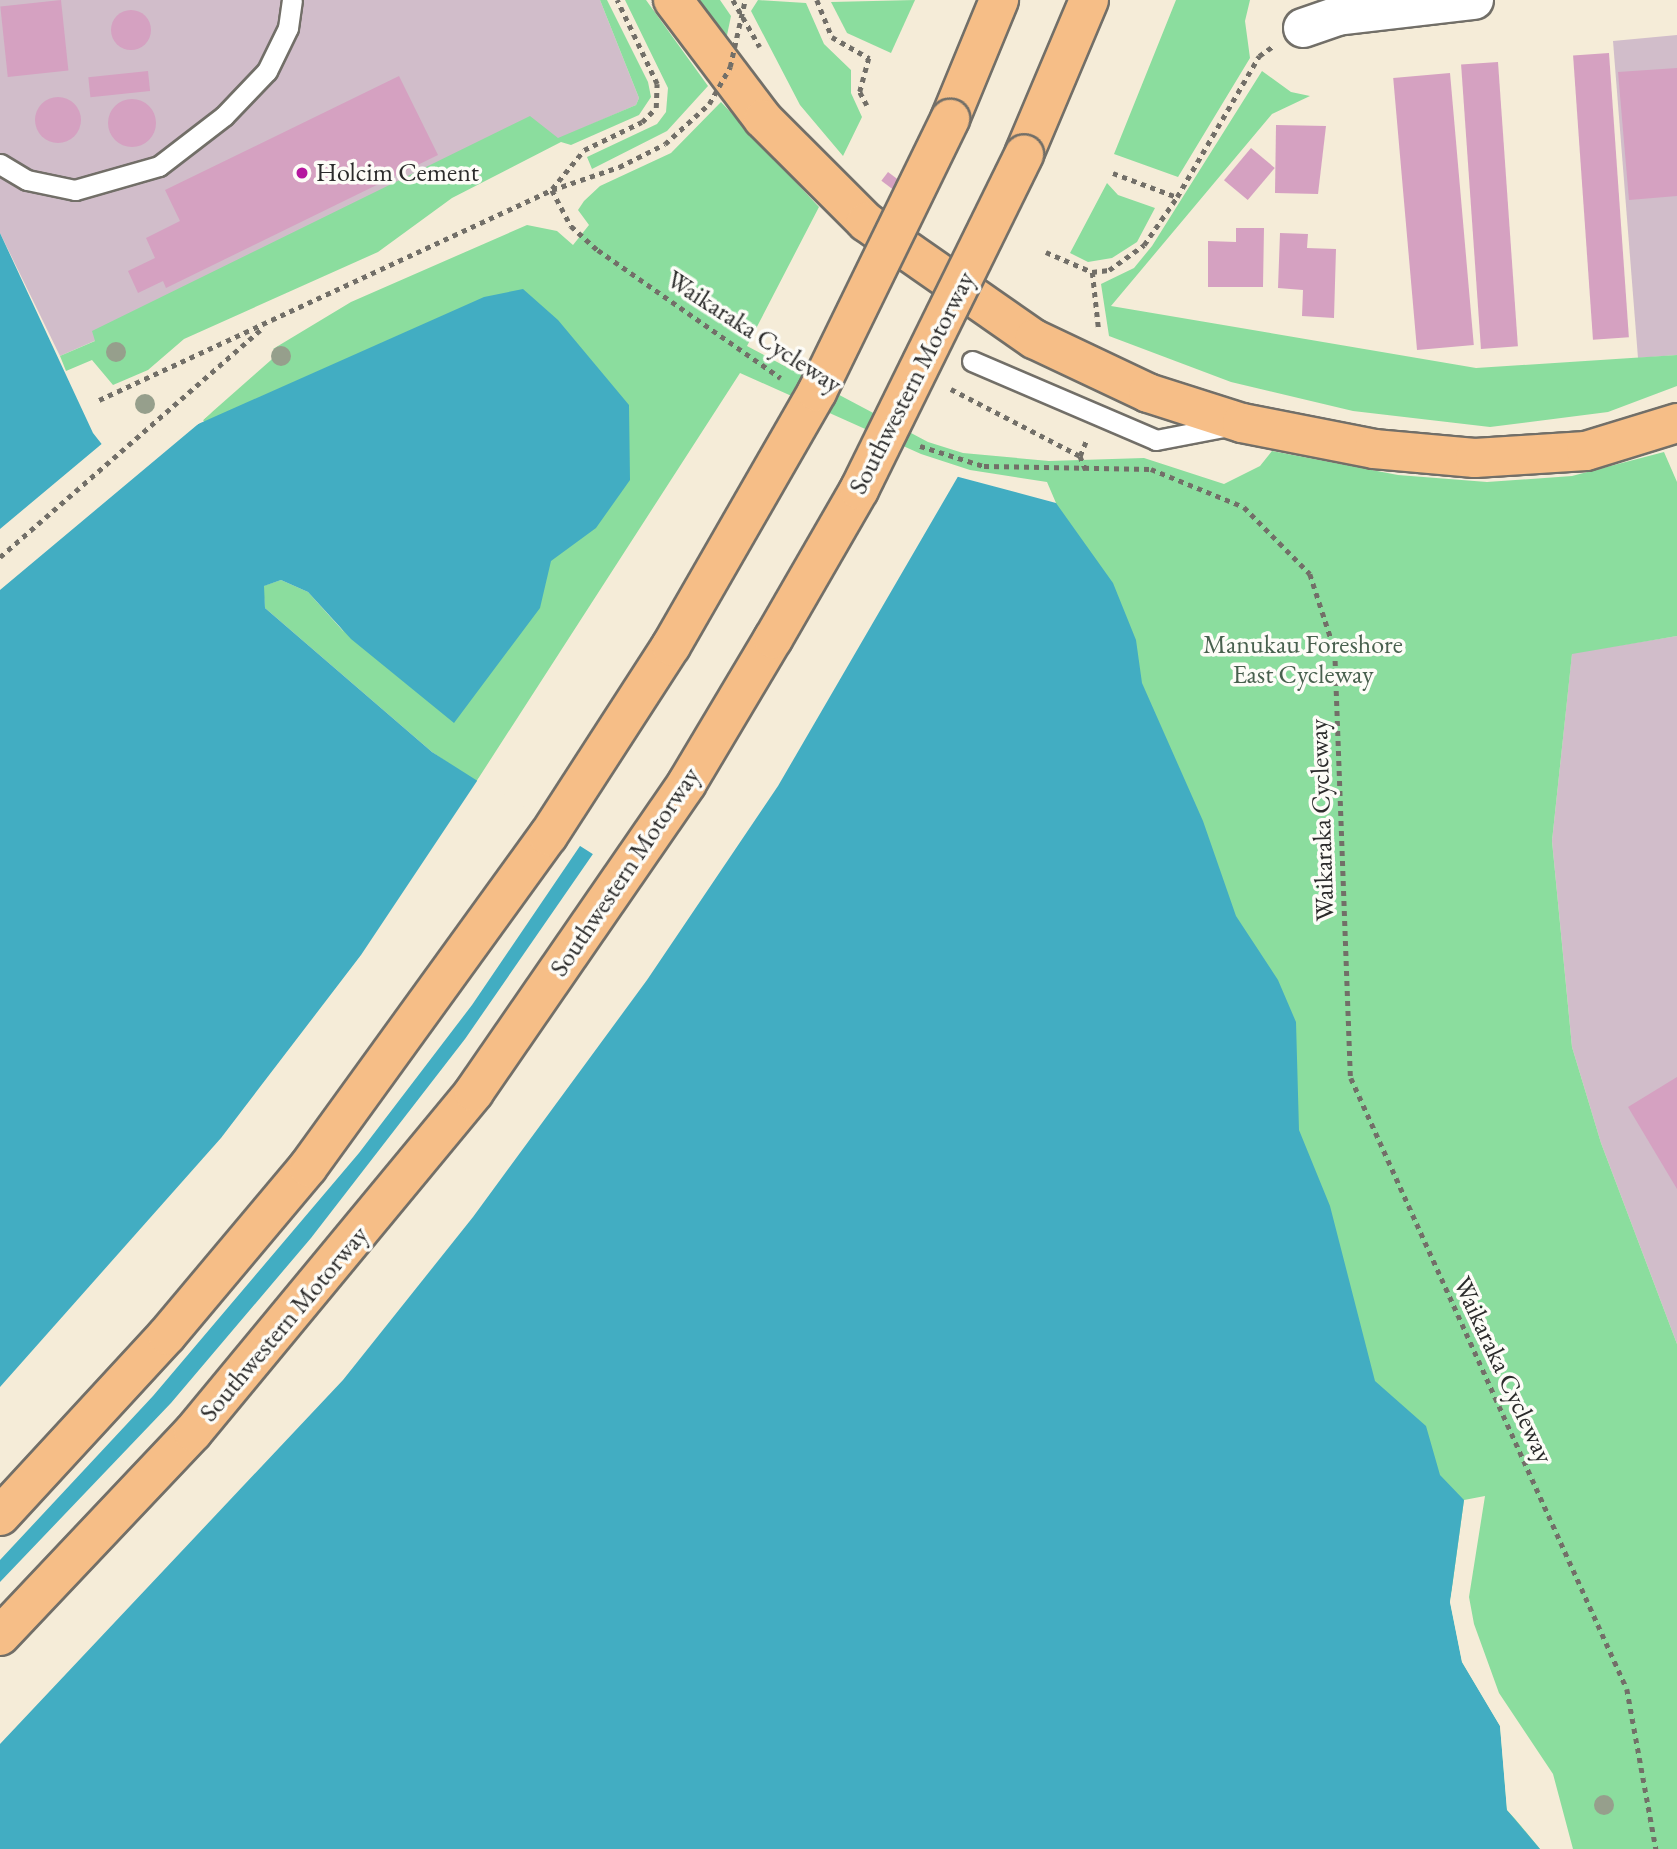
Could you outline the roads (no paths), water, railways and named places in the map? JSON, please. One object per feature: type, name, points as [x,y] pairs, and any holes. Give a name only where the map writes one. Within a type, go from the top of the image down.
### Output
[{"type":"main road","points":[[673,0],[763,119],[866,222],[925,268],[1098,372],[1242,423],[1374,449],[1511,459],[1587,451],[1677,422]]},
{"type":"main road","points":[[0,1516],[167,1335],[308,1167],[525,869],[671,646],[817,392],[950,119],[999,0]]},
{"type":"main road","name":"Southwestern Motorway","points":[[0,1636],[193,1432],[330,1273],[513,1035],[687,783],[865,478],[1024,154],[1089,0]]},
{"type":"main road","points":[[1069,50],[1097,0]]},
{"type":"street","points":[[1303,28],[1337,16],[1474,0]]},
{"type":"lane","points":[[0,164],[27,180],[75,190],[159,166],[224,116],[267,71],[288,27],[292,0]]},
{"type":"lane","points":[[972,361],[1156,440],[1242,423]]},
{"type":"water","points":[[0,233],[93,433],[115,461],[484,297],[523,289],[558,320],[629,405],[630,480],[596,528],[551,561],[540,608],[454,723],[351,639],[308,592],[281,580],[264,586],[265,608],[432,752],[640,884],[906,463],[1056,503],[1113,583],[1136,640],[1142,683],[1203,821],[1236,916],[1278,980],[1296,1022],[1299,1130],[1330,1206],[1375,1381],[1426,1426],[1440,1475],[1464,1500],[1450,1602],[1462,1662],[1500,1726],[1507,1810],[1540,1849],[0,1849]]},
{"type":"place","name":"Holcim Cement","points":[[302,173]]},
{"type":"park label","name":"Manukau Foreshore East Cycleway","points":[[1303,660]]}]
